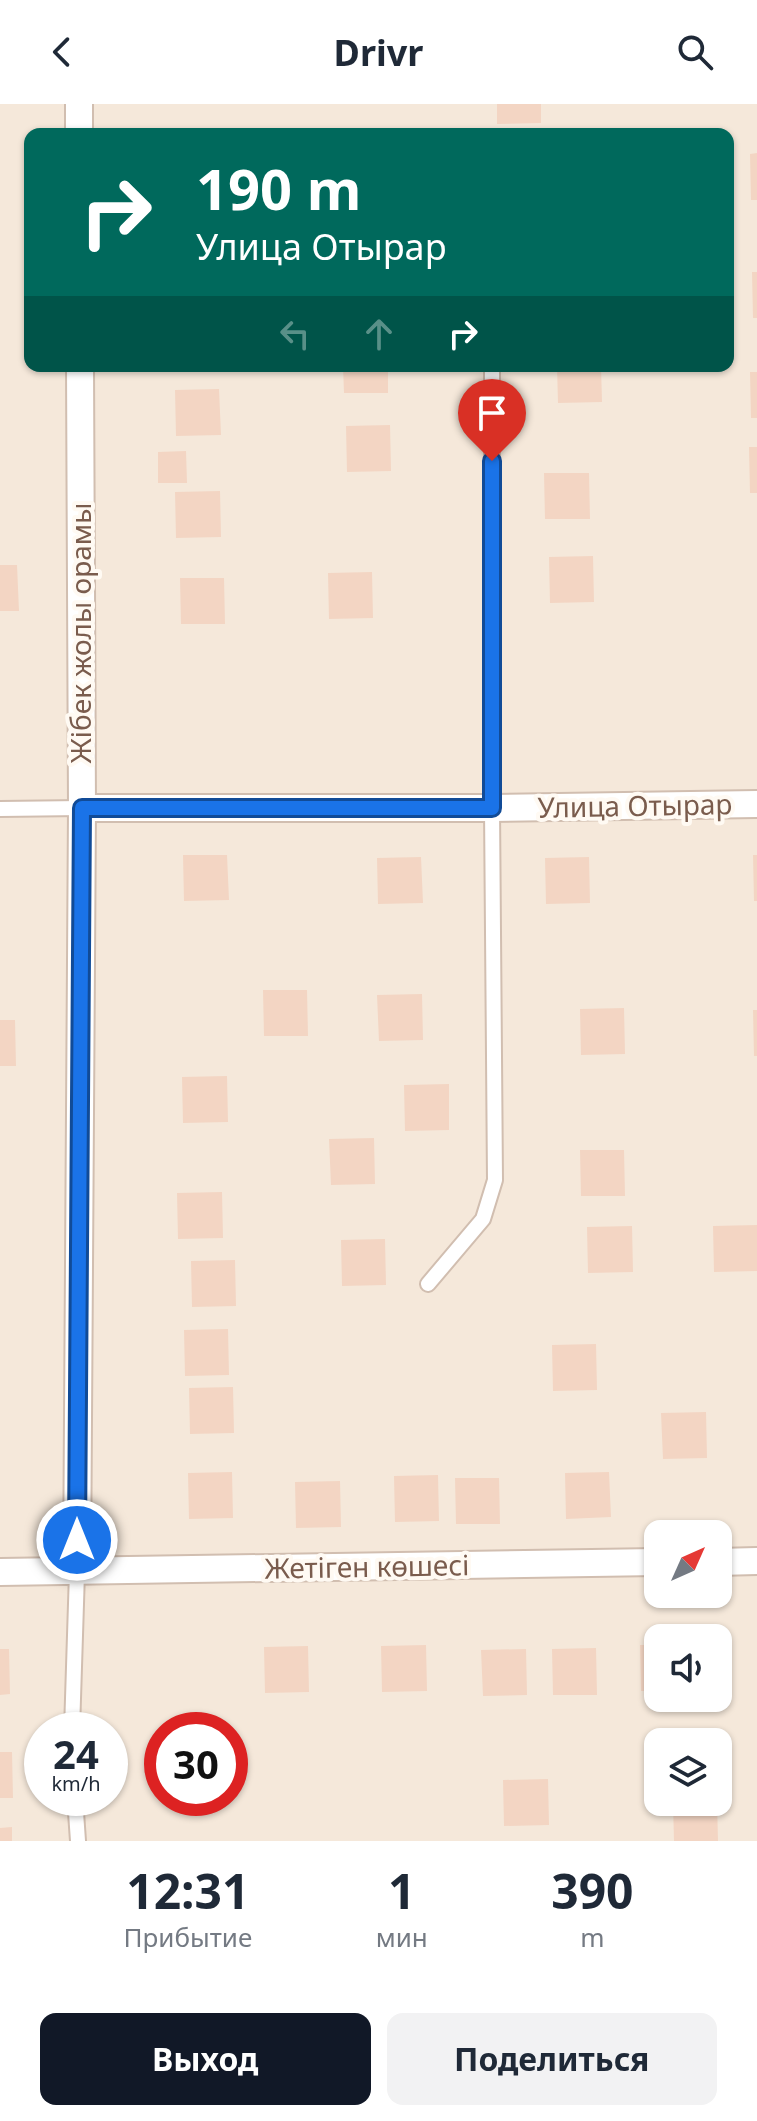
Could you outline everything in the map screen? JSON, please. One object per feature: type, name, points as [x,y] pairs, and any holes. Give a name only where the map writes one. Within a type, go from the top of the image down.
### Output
[{"type":"street","points":[[79,104],[79,128]]},
{"type":"street","name":"Жібек жолы орамы","points":[[77,1572],[82,808],[80,372]]},
{"type":"street","name":"Улица Отырар","points":[[82,808],[492,808],[757,804]]},
{"type":"street","points":[[732,1562],[757,1561]]},
{"type":"street","name":"Жетіген көшесі","points":[[0,1572],[644,1562]]},
{"type":"lane","points":[[428,1284],[483,1219],[495,1180],[492,372]]},
{"type":"lane","points":[[0,809],[82,808]]},
{"type":"lane","points":[[73,1712],[77,1572]]},
{"type":"lane","points":[[76,1816],[78,1841]]},
{"type":"shaded area","points":[[0,104],[757,104],[757,1841],[0,1841]]},
{"type":"building","points":[[497,104],[541,104],[541,123],[497,124]]},
{"type":"building","points":[[757,153],[757,200],[751,200],[750,154]]},
{"type":"building","points":[[752,272],[757,272],[757,318],[753,318]]},
{"type":"building","points":[[343,372],[388,372],[388,393],[344,393]]},
{"type":"building","points":[[557,372],[601,372],[602,402],[558,403]]},
{"type":"building","points":[[750,372],[757,372],[757,418],[751,418]]},
{"type":"building","points":[[219,389],[221,435],[176,436],[175,390]]},
{"type":"building","points":[[390,425],[391,471],[347,472],[346,426]]},
{"type":"building","points":[[749,447],[757,447],[757,493],[750,493]]},
{"type":"building","points":[[186,451],[187,483],[158,483],[158,452]]},
{"type":"building","points":[[544,473],[589,473],[590,519],[545,519]]},
{"type":"building","points":[[220,491],[221,537],[176,538],[175,492]]},
{"type":"building","points":[[593,556],[594,602],[550,603],[549,557]]},
{"type":"building","points":[[0,565],[17,565],[19,611],[0,611]]},
{"type":"building","points":[[372,572],[373,618],[329,619],[328,573]]},
{"type":"building","points":[[180,578],[224,578],[225,624],[181,624]]},
{"type":"building","points":[[183,855],[227,855],[229,900],[184,901]]},
{"type":"building","points":[[753,855],[757,855],[757,901],[754,901]]},
{"type":"building","points":[[421,857],[423,903],[378,904],[377,858]]},
{"type":"building","points":[[589,857],[590,903],[546,904],[545,858]]},
{"type":"building","points":[[263,990],[307,990],[308,1036],[264,1036]]},
{"type":"building","points":[[422,994],[423,1040],[379,1041],[377,995]]},
{"type":"building","points":[[624,1008],[625,1054],[581,1055],[580,1009]]},
{"type":"building","points":[[753,1010],[757,1010],[757,1056],[754,1056]]},
{"type":"building","points":[[0,1020],[15,1020],[16,1066],[0,1066]]},
{"type":"building","points":[[227,1076],[228,1122],[183,1123],[182,1077]]},
{"type":"building","points":[[449,1084],[449,1130],[405,1131],[404,1085]]},
{"type":"building","points":[[374,1138],[375,1184],[331,1185],[329,1139]]},
{"type":"building","points":[[580,1150],[624,1150],[625,1196],[581,1196]]},
{"type":"building","points":[[222,1192],[223,1238],[178,1239],[177,1193]]},
{"type":"building","points":[[757,1225],[757,1271],[714,1272],[713,1226]]},
{"type":"building","points":[[632,1226],[633,1272],[588,1273],[587,1227]]},
{"type":"building","points":[[385,1239],[386,1285],[342,1286],[341,1240]]},
{"type":"building","points":[[235,1260],[236,1306],[192,1307],[191,1261]]},
{"type":"building","points":[[228,1329],[229,1375],[185,1376],[184,1330]]},
{"type":"building","points":[[596,1344],[597,1390],[553,1391],[552,1345]]},
{"type":"building","points":[[233,1387],[234,1433],[190,1434],[189,1388]]},
{"type":"building","points":[[706,1412],[707,1458],[663,1459],[661,1413]]},
{"type":"building","points":[[232,1472],[233,1518],[189,1519],[188,1473]]},
{"type":"building","points":[[609,1472],[611,1517],[566,1519],[565,1473]]},
{"type":"building","points":[[438,1475],[439,1521],[395,1522],[394,1476]]},
{"type":"building","points":[[455,1478],[499,1478],[500,1524],[456,1524]]},
{"type":"building","points":[[340,1481],[341,1527],[296,1528],[295,1482]]},
{"type":"building","points":[[426,1645],[427,1691],[382,1692],[381,1646]]},
{"type":"building","points":[[640,1645],[644,1645],[644,1691],[641,1691]]},
{"type":"building","points":[[308,1646],[309,1692],[265,1693],[264,1647]]},
{"type":"building","points":[[596,1648],[597,1695],[553,1695],[552,1649]]},
{"type":"building","points":[[0,1649],[9,1649],[10,1694],[0,1695]]},
{"type":"building","points":[[526,1649],[527,1695],[483,1696],[481,1650]]},
{"type":"building","points":[[0,1752],[12,1752],[13,1798],[0,1798]]},
{"type":"building","points":[[548,1779],[549,1825],[504,1826],[503,1780]]},
{"type":"building","points":[[673,1816],[717,1816],[718,1841],[674,1841]]},
{"type":"building","points":[[12,1827],[12,1841],[0,1841],[0,1828]]},
{"type":"route","points":[[77,1540],[82,808],[492,808],[492,461]]}]
